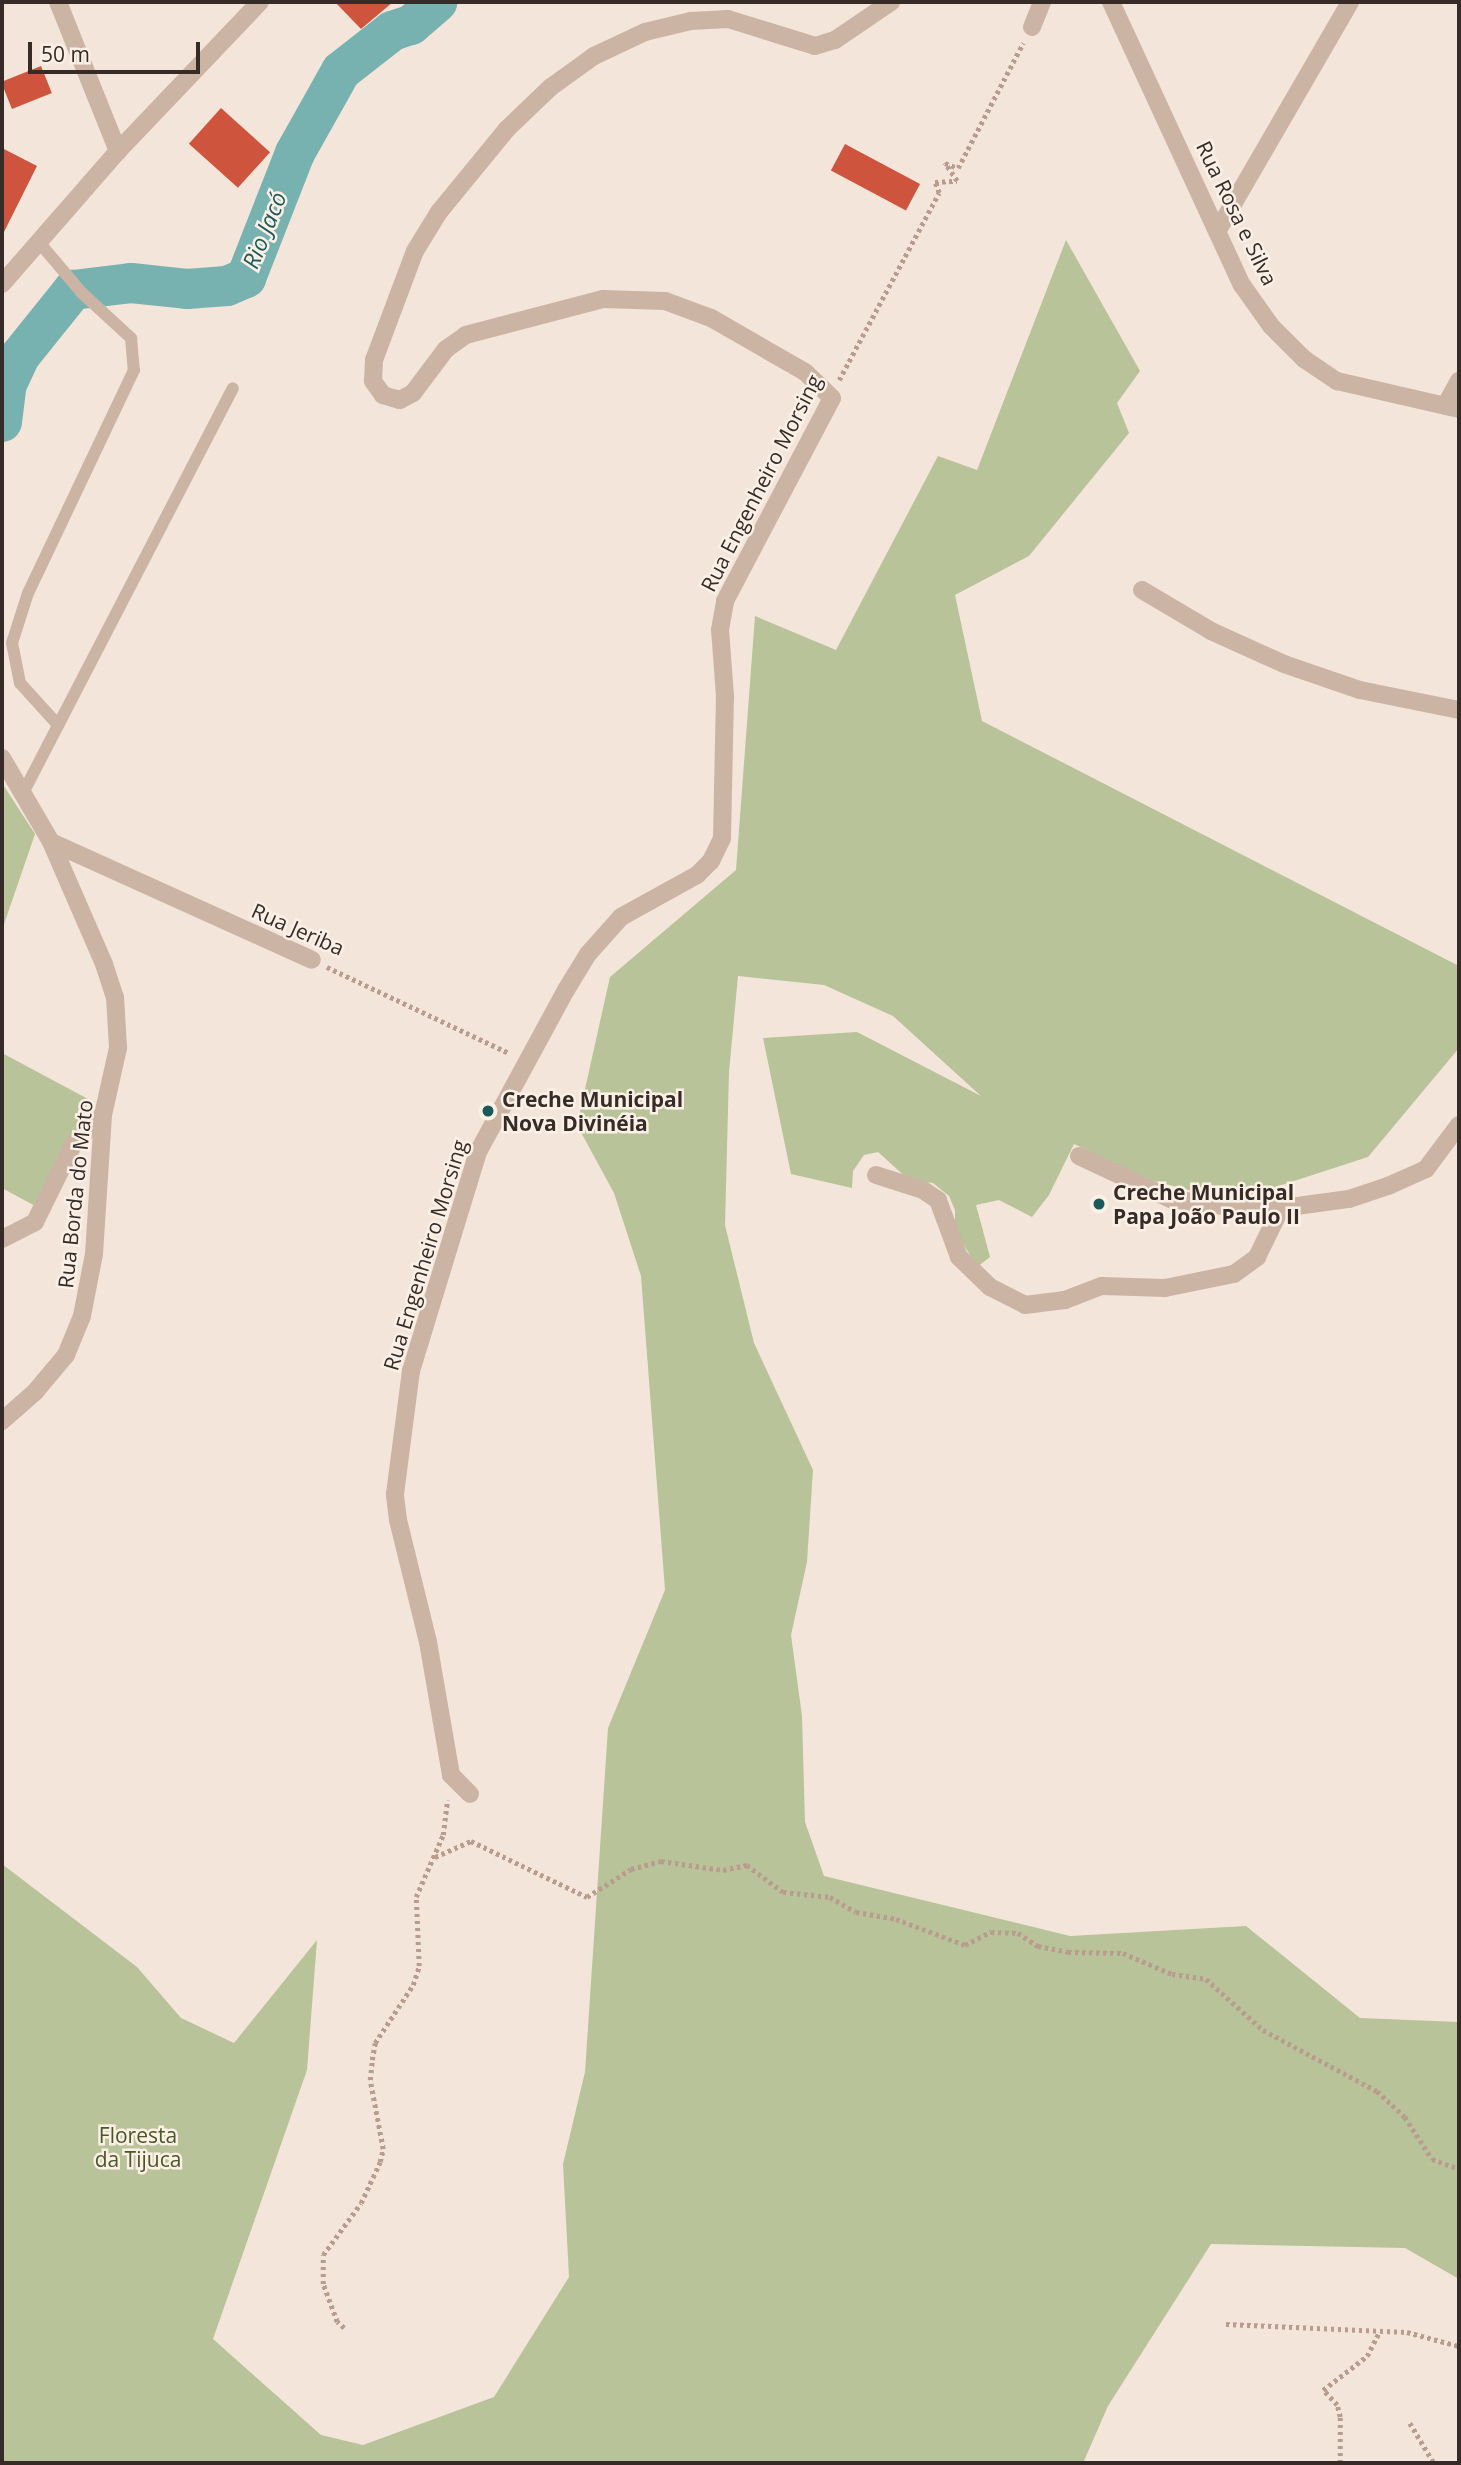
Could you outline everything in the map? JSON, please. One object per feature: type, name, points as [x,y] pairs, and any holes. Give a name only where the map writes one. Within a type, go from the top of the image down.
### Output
[{"type":"street","points":[[58,2],[118,151]]},
{"type":"street","points":[[2,284],[43,247],[118,151],[261,2]]},
{"type":"street","points":[[832,398],[805,372],[711,318],[665,301],[603,299],[466,335],[446,349],[413,393],[400,400],[383,395],[373,381],[374,360],[415,251],[446,202],[507,129],[551,87],[594,56],[645,32],[691,21],[728,19],[815,46],[835,40],[891,2]]},
{"type":"street","points":[[1032,27],[1041,2]]},
{"type":"street","name":"Rua Rosa e Silva","points":[[1111,2],[1219,230],[1242,285],[1271,327],[1304,359],[1337,381],[1452,407]]},
{"type":"street","points":[[1219,230],[1350,2]]},
{"type":"street","points":[[1452,407],[1459,381]]},
{"type":"street","name":"Rua Engenheiro Morsing","points":[[451,1774],[395,1494],[411,1371],[478,1152],[526,1061],[602,937],[644,901],[697,875],[711,861],[722,838],[725,696],[720,630],[725,601],[832,398]]},
{"type":"street","points":[[1142,590],[1211,631],[1284,664],[1360,690],[1459,710]]},
{"type":"street","name":"Rua Borda do Mato","points":[[2,758],[51,842],[115,997],[118,1048],[103,1115],[94,1254],[82,1316],[59,1364],[2,1421]]},
{"type":"street","name":"Rua Jeriba","points":[[51,842],[312,960]]},
{"type":"street","points":[[2,1239],[40,1216],[74,1143],[103,1115]]},
{"type":"street","points":[[1079,1156],[1171,1199],[1260,1211],[1349,1199],[1426,1169],[1459,1125]]},
{"type":"street","points":[[876,1175],[923,1190],[938,1200],[959,1257],[990,1287],[1025,1305],[1065,1300],[1102,1286],[1188,1285],[1234,1274],[1257,1257],[1281,1208]]},
{"type":"street","points":[[451,1774],[470,1794]]},
{"type":"lane","points":[[43,247],[82,293],[131,338],[134,370],[28,593],[12,643],[20,683],[58,725]]},
{"type":"lane","points":[[22,795],[233,388]]},
{"type":"path","name":"Rua Engenheiro Morsing","points":[[832,398],[939,193],[935,182],[957,181],[944,163],[958,167],[1032,27]]},
{"type":"path","name":"Rua Jeriba","points":[[312,960],[526,1061]]},
{"type":"path","points":[[344,2328],[337,2322],[323,2284],[323,2255],[355,2213],[380,2162],[383,2149],[370,2080],[372,2060],[383,2028],[413,1985],[419,1966],[416,1897],[435,1857],[451,1774]]},
{"type":"path","points":[[435,1857],[471,1841],[587,1897],[631,1868],[661,1861],[723,1870],[747,1865],[783,1892],[830,1898],[856,1912],[906,1922],[965,1945],[991,1932],[1018,1933],[1038,1946],[1068,1952],[1123,1953],[1172,1974],[1206,1979],[1262,2030],[1377,2091],[1405,2117],[1432,2159],[1459,2169]]},
{"type":"path","points":[[1226,2324],[1407,2332],[1459,2346]]},
{"type":"path","points":[[1340,2463],[1340,2417],[1337,2405],[1323,2389],[1367,2356],[1379,2332]]},
{"type":"path","points":[[1410,2423],[1434,2463]]},
{"type":"green space","name":"Floresta da Tijuca","points":[[1066,240],[1140,371],[1117,403],[1129,433],[1029,556],[955,595],[982,721],[1459,966],[1459,1048],[1368,1157],[1232,1201],[1150,1180],[1074,1144],[1049,1195],[1032,1217],[999,1200],[976,1205],[990,1257],[977,1267],[955,1230],[955,1210],[949,1196],[933,1183],[909,1180],[878,1152],[864,1155],[853,1171],[852,1188],[791,1174],[763,1038],[857,1032],[981,1096],[893,1016],[824,985],[738,976],[729,1072],[725,1225],[754,1343],[813,1470],[807,1562],[791,1635],[802,1716],[805,1822],[824,1876],[1070,1936],[1246,1926],[1360,2018],[1459,2022],[1459,2279],[1405,2248],[1211,2244],[1108,2406],[1083,2463],[2,2463],[2,1864],[137,1967],[181,2018],[234,2043],[317,1940],[307,2070],[213,2339],[321,2435],[363,2445],[494,2397],[569,2277],[563,2164],[585,2072],[608,1728],[665,1590],[641,1276],[614,1193],[577,1125],[610,977],[736,870],[755,616],[836,650],[938,456],[977,470]]},
{"type":"green space","points":[[2,783],[35,834],[2,930]]},
{"type":"green space","points":[[2,1053],[90,1100],[37,1207],[2,1188]]},
{"type":"building","points":[[335,2],[393,2],[361,29]]},
{"type":"building","points":[[41,66],[52,93],[12,109],[2,82]]},
{"type":"building","points":[[221,108],[270,152],[238,188],[189,144]]},
{"type":"building","points":[[845,144],[920,184],[906,210],[831,170]]},
{"type":"building","points":[[2,148],[37,166],[2,236]]},
{"type":"waterway","name":"Rio Jacó","points":[[2,422],[7,384],[20,356],[73,290],[131,283],[187,289],[227,286],[246,278],[295,153],[341,71],[392,31],[411,25],[437,2]]},
{"type":"place","name":"Creche Municipal Nova Divinéia","points":[[488,1111]]},
{"type":"place","name":"Creche Municipal Papa João Paulo II","points":[[1099,1204]]}]
